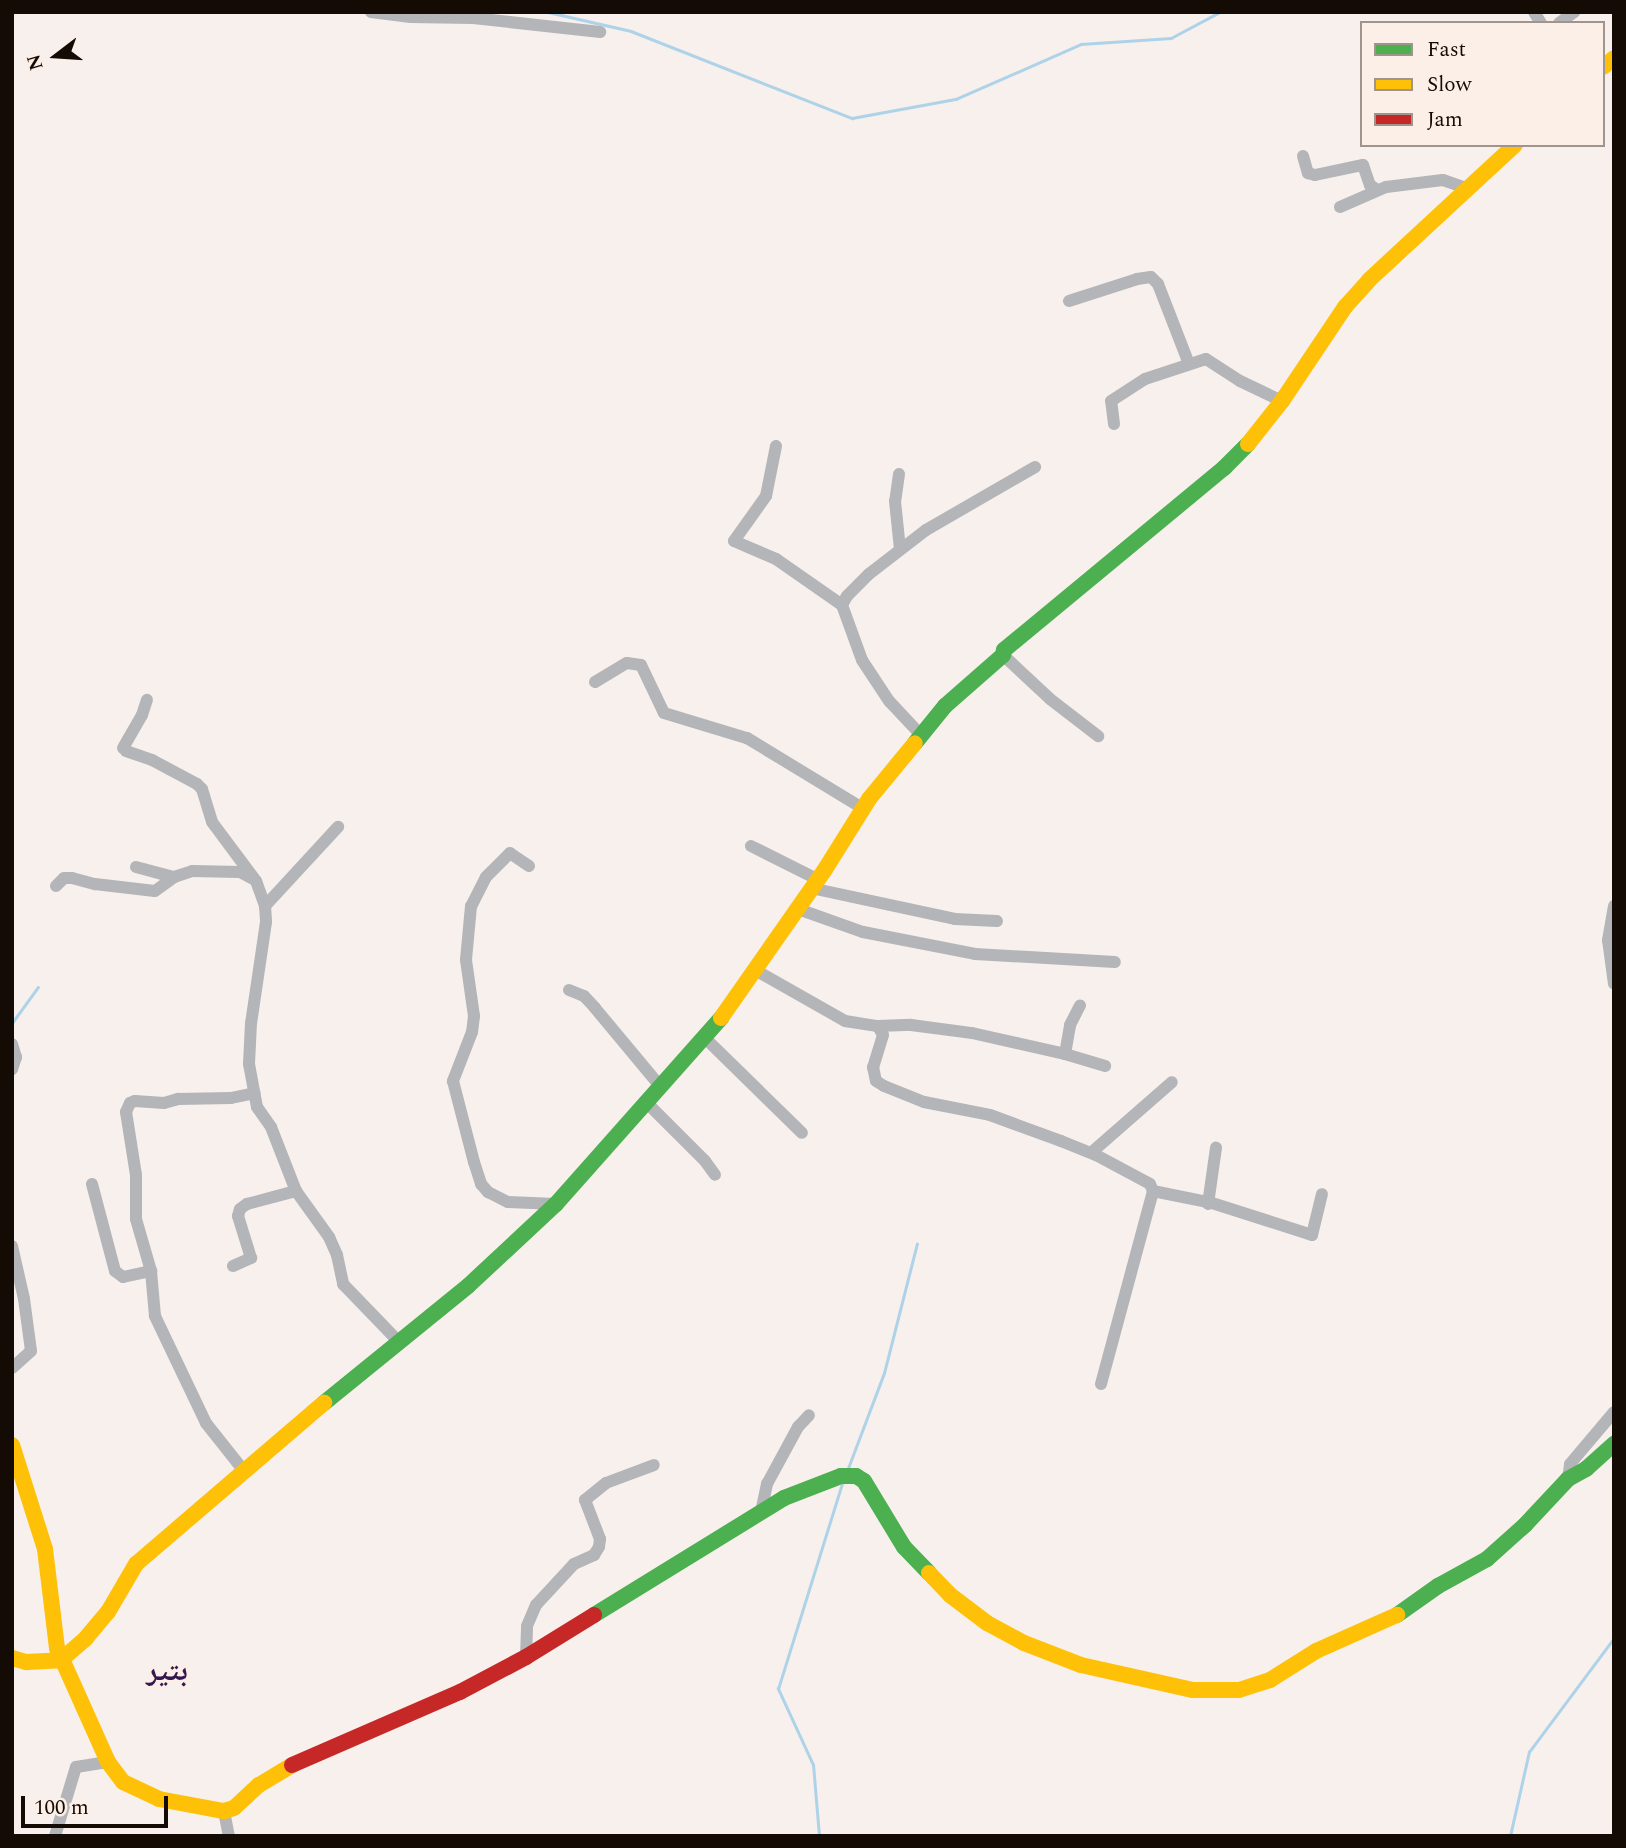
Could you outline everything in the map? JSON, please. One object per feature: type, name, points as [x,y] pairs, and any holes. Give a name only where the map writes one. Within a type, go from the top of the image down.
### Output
[{"type":"street","points":[[371,12],[411,17],[473,18],[600,32]]},
{"type":"street","points":[[12,1658],[26,1662],[61,1660],[108,1612],[136,1564],[468,1286],[556,1204],[704,1037],[798,909],[864,809],[920,734],[945,706],[1003,655],[1004,650],[1224,468],[1250,442],[1282,401],[1345,307],[1369,279],[1510,147]]},
{"type":"street","points":[[1303,156],[1308,173],[1315,175],[1363,165],[1370,186],[1376,189]]},
{"type":"street","points":[[1340,207],[1376,189],[1443,180],[1466,188]]},
{"type":"street","points":[[1069,301],[1137,278],[1151,277],[1157,285],[1189,364]]},
{"type":"street","points":[[1114,424],[1111,401],[1145,379],[1206,359],[1240,382],[1282,401]]},
{"type":"street","points":[[776,446],[766,496],[734,541],[776,559],[842,604],[862,660],[889,701],[920,734]]},
{"type":"street","points":[[842,604],[847,596],[900,549],[926,530],[1035,467]]},
{"type":"street","points":[[899,474],[895,501],[900,549]]},
{"type":"street","points":[[1003,655],[1050,699],[1098,736]]},
{"type":"street","points":[[595,682],[627,663],[641,665],[664,713],[747,738],[864,809]]},
{"type":"street","points":[[147,700],[124,750],[152,760],[202,789],[212,822],[256,881],[265,905],[262,951],[251,1023],[249,1064],[257,1107],[271,1128],[296,1191],[328,1237],[337,1255],[343,1284],[399,1342]]},
{"type":"street","points":[[265,905],[338,827]]},
{"type":"street","points":[[751,846],[814,884],[955,919],[996,921]]},
{"type":"street","points":[[529,866],[510,853],[486,877],[471,906],[466,960],[474,1016],[472,1032],[453,1081],[481,1184],[488,1192],[508,1202],[556,1204]]},
{"type":"street","points":[[136,867],[174,877]]},
{"type":"street","points":[[55,886],[64,878],[72,877],[146,891],[162,888],[174,877],[192,872],[240,872],[256,881]]},
{"type":"street","points":[[1614,906],[1608,940],[1614,984]]},
{"type":"street","points":[[798,909],[863,932],[975,954],[1115,962]]},
{"type":"street","points":[[755,970],[839,1019],[878,1026],[940,1028],[1065,1054],[1105,1066]]},
{"type":"street","points":[[569,990],[584,996],[660,1086]]},
{"type":"street","points":[[1065,1054],[1070,1025],[1080,1005]]},
{"type":"street","points":[[878,1026],[883,1042],[873,1067],[876,1081],[884,1086],[924,1102],[1010,1122],[1091,1152],[1150,1184],[1153,1191],[1101,1384]]},
{"type":"street","points":[[704,1037],[802,1133]]},
{"type":"street","points":[[12,1044],[16,1057],[12,1069]]},
{"type":"street","points":[[1091,1152],[1172,1082]]},
{"type":"street","points":[[244,1471],[206,1423],[155,1316],[151,1271],[136,1219],[136,1175],[126,1112],[130,1103],[231,1098],[254,1093]]},
{"type":"street","points":[[645,1101],[705,1161],[715,1175]]},
{"type":"street","points":[[1208,1204],[1216,1148]]},
{"type":"street","points":[[92,1184],[115,1271],[123,1277],[151,1271]]},
{"type":"street","points":[[233,1266],[251,1258],[238,1216],[240,1209],[247,1204],[296,1191]]},
{"type":"street","points":[[1153,1191],[1208,1204],[1312,1236],[1322,1194]]},
{"type":"street","points":[[12,1246],[24,1299],[31,1351],[12,1368]]},
{"type":"street","points":[[1568,1479],[1570,1464],[1614,1412]]},
{"type":"street","points":[[761,1512],[767,1485],[798,1427],[809,1415]]},
{"type":"street","points":[[12,1445],[45,1549],[56,1642],[61,1660],[108,1762],[123,1782],[159,1798],[224,1811],[234,1808],[282,1770],[460,1692],[526,1657],[761,1512],[805,1489],[841,1476],[856,1476],[864,1481],[914,1558],[950,1595],[987,1623],[1024,1643],[1081,1665],[1193,1690],[1239,1690],[1270,1680],[1315,1651],[1397,1615],[1438,1586],[1487,1559],[1525,1525],[1568,1479],[1586,1469],[1614,1444]]},
{"type":"street","points":[[526,1657],[527,1626],[536,1605],[574,1564],[594,1555],[599,1547],[600,1539],[585,1500],[606,1483],[654,1465]]},
{"type":"street","points":[[55,1836],[76,1767],[108,1762]]},
{"type":"street","points":[[224,1811],[229,1836]]},
{"type":"waterway","points":[[548,12],[631,31],[852,118],[956,99],[1081,44],[1171,38],[1220,12]]},
{"type":"waterway","points":[[12,1023],[38,987]]},
{"type":"waterway","points":[[847,1471],[884,1373],[917,1244]]},
{"type":"waterway","points":[[819,1836],[813,1765],[778,1689],[842,1484]]},
{"type":"waterway","points":[[1510,1836],[1529,1752],[1614,1638]]},
{"type":"traffic: fast","points":[[915,743],[945,706],[1003,655],[1004,650],[1224,468],[1248,444]]},
{"type":"traffic: fast","points":[[324,1403],[468,1286],[556,1204],[721,1018]]},
{"type":"traffic: fast","points":[[1397,1615],[1438,1586],[1487,1559],[1525,1525],[1568,1479],[1586,1469],[1614,1444]]},
{"type":"traffic: fast","points":[[594,1615],[784,1498],[841,1476],[856,1476],[864,1481],[904,1547],[929,1573]]},
{"type":"traffic: slow","points":[[1605,65],[1614,58]]},
{"type":"traffic: slow","points":[[1248,444],[1282,401],[1345,307],[1369,280],[1513,147]]},
{"type":"traffic: slow","points":[[721,1018],[824,871],[869,799],[915,743]]},
{"type":"traffic: slow","points":[[12,1658],[26,1662],[61,1660],[86,1638],[108,1612],[136,1564],[324,1403]]},
{"type":"traffic: slow","points":[[12,1445],[45,1549],[57,1648],[108,1762],[123,1782],[159,1799],[224,1811],[234,1808],[259,1785],[292,1765]]},
{"type":"traffic: slow","points":[[929,1573],[950,1595],[987,1623],[1024,1643],[1081,1665],[1193,1690],[1239,1690],[1270,1680],[1316,1651],[1397,1615]]},
{"type":"traffic: jam","points":[[292,1765],[460,1692],[526,1657],[594,1615]]},
{"type":"district","name":"بتير","points":[[167,1671]]}]
